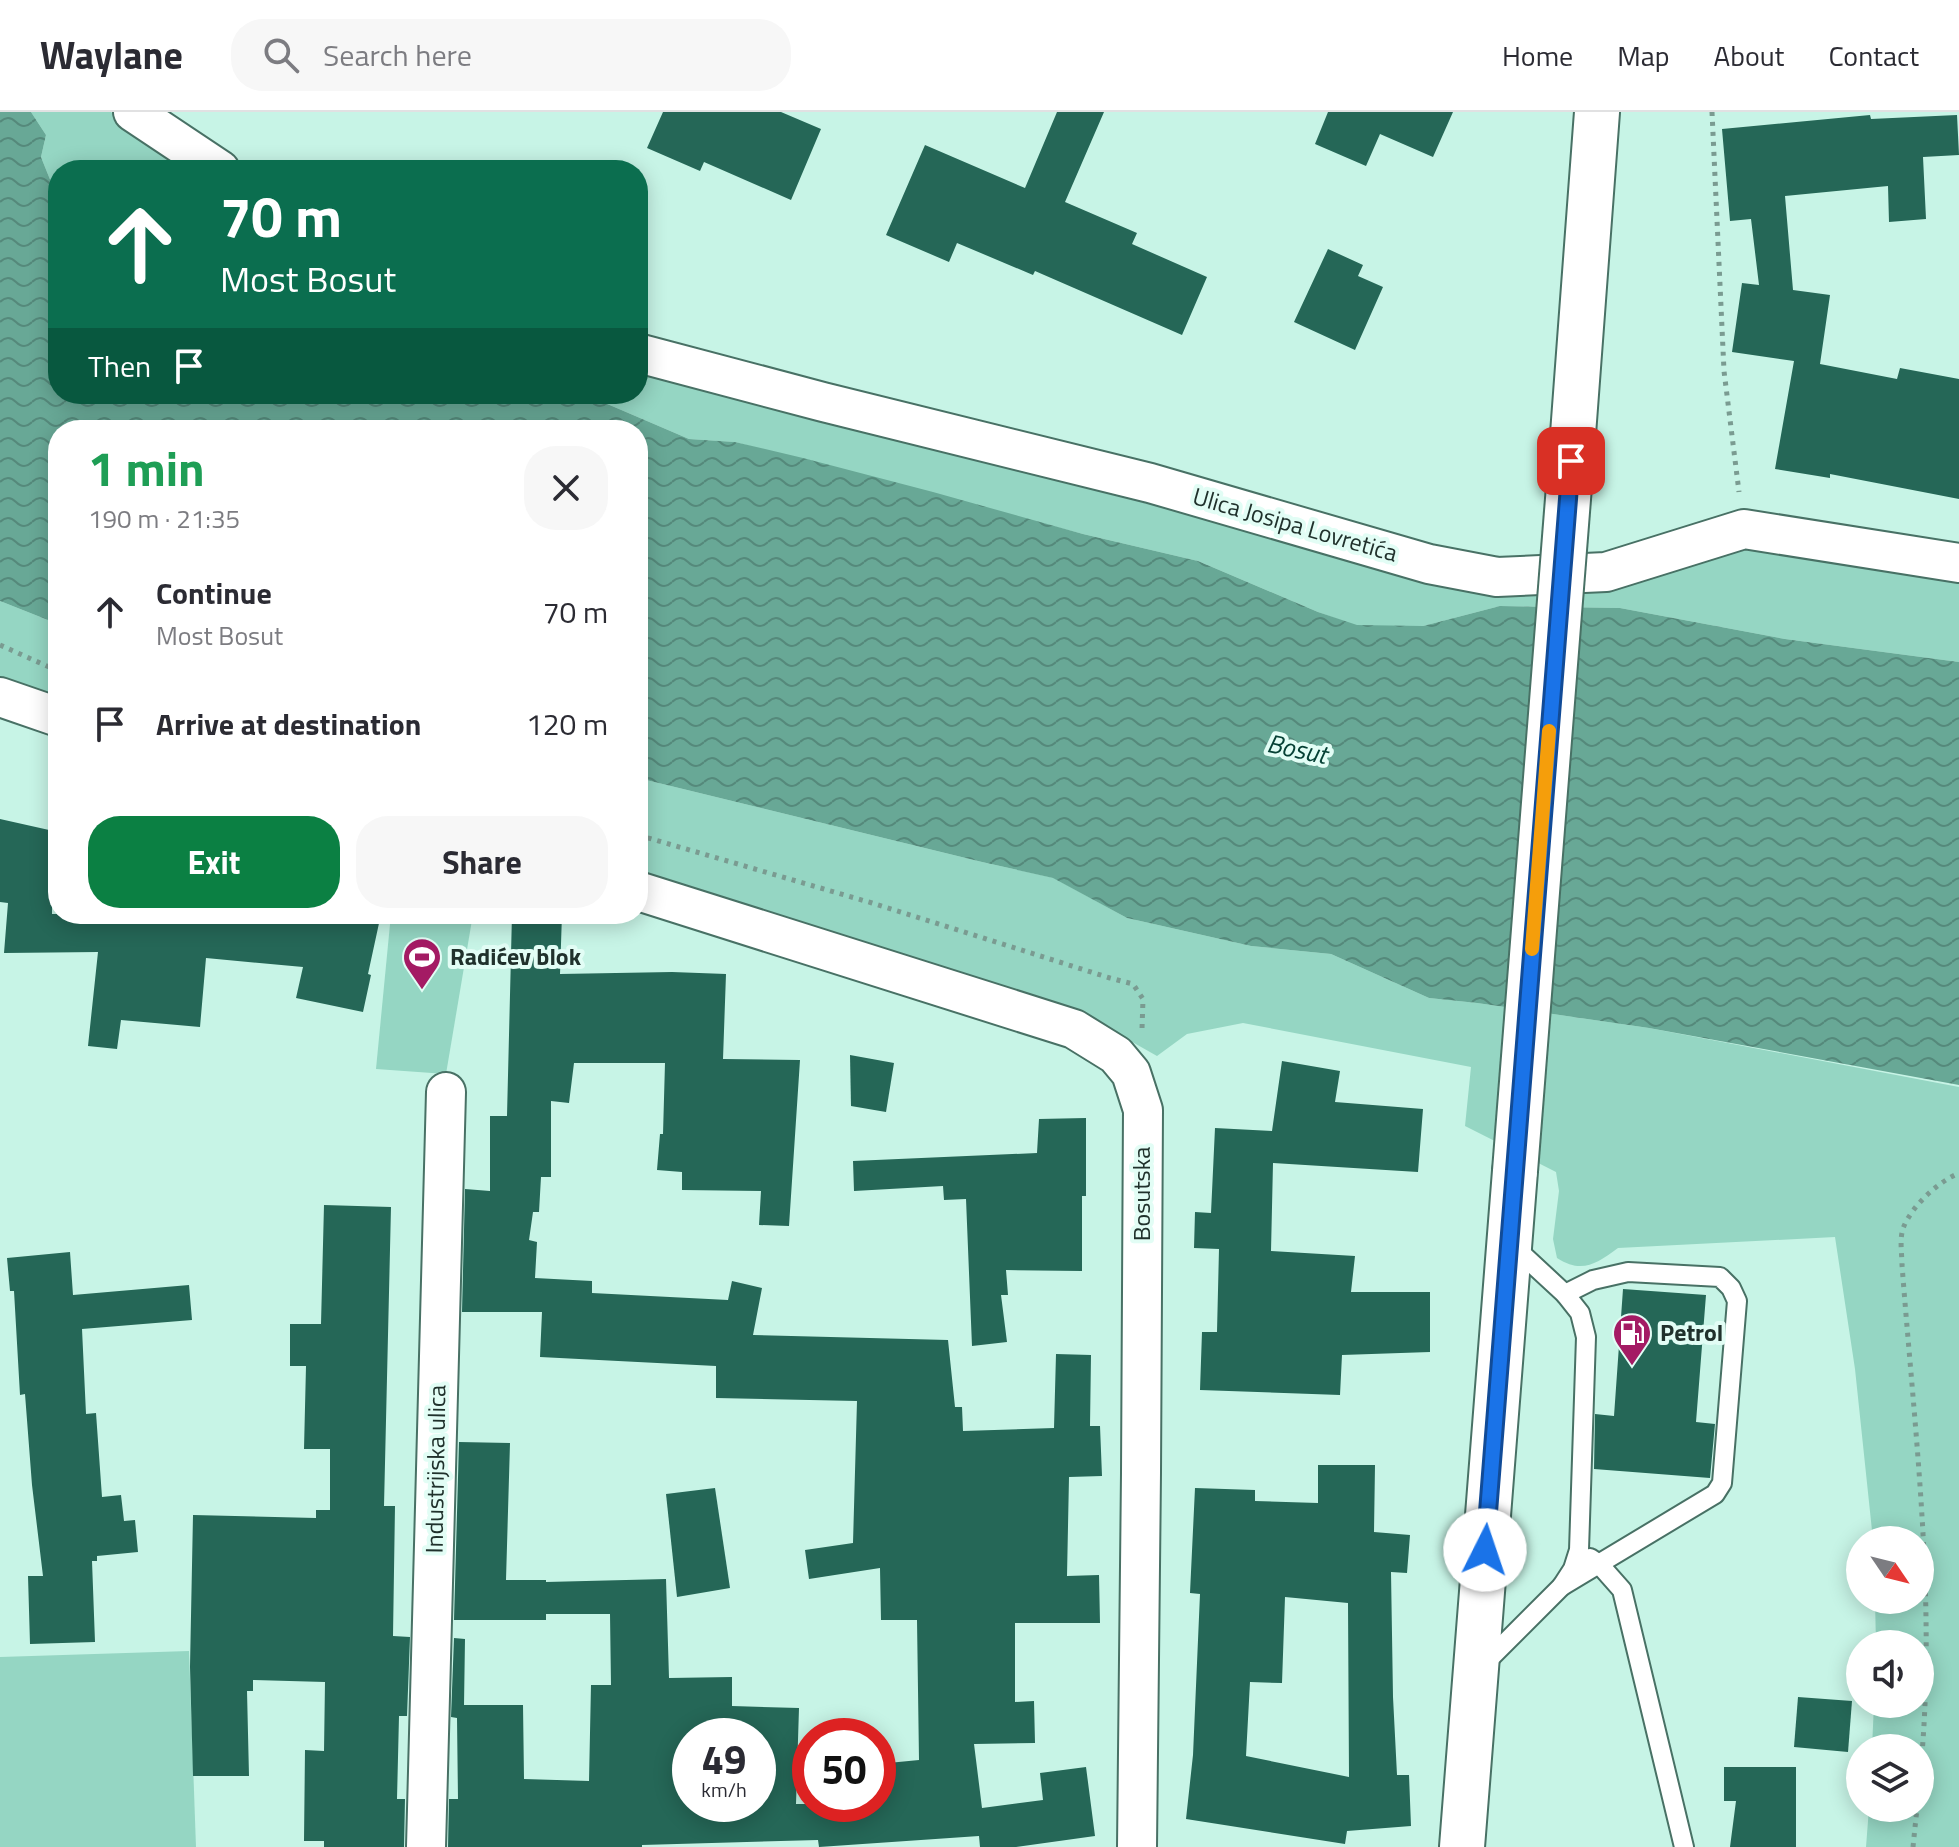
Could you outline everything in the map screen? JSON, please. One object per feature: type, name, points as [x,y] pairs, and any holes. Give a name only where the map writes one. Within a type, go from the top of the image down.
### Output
[{"type":"main road","points":[[1462,1847],[1597,112]]},
{"type":"street","points":[[133,112],[205,160]]},
{"type":"street","name":"Ulica Josipa Lovretića","points":[[648,356],[1150,483],[1429,564],[1497,577],[1606,572],[1744,529],[1959,563]]},
{"type":"street","points":[[0,697],[48,714]]},
{"type":"street","name":"Bosutska","points":[[648,894],[1074,1029],[1116,1055],[1131,1073],[1143,1110],[1137,1847]]},
{"type":"street","name":"Industrijska ulica","points":[[426,1847],[446,1092]]},
{"type":"lane","points":[[1475,1673],[1562,1586],[1573,1569],[1579,1550],[1586,1337],[1580,1313],[1565,1294],[1509,1242]]},
{"type":"lane","points":[[1562,1586],[1715,1494],[1722,1483],[1737,1301],[1731,1288],[1720,1277],[1628,1272],[1593,1280],[1565,1294]]},
{"type":"lane","points":[[1579,1550],[1599,1564],[1622,1590],[1684,1847]]},
{"type":"path","points":[[1712,112],[1724,371],[1744,529]]},
{"type":"path","points":[[0,645],[48,667]]},
{"type":"path","points":[[648,838],[1133,984],[1143,999],[1144,1023],[1131,1073]]},
{"type":"path","points":[[1924,1734],[1925,1602],[1902,1228],[1924,1197],[1946,1179],[1959,1173]]},
{"type":"path","points":[[1913,1847],[1916,1822]]},
{"type":"shaded area","points":[[31,112],[111,112],[184,160],[48,160],[48,174],[41,157],[46,135]]},
{"type":"shaded area","points":[[648,373],[1144,497],[1357,556],[1433,586],[1497,591],[1733,545],[1959,582],[1959,662],[1785,639],[1620,608],[1500,606],[1423,626],[1357,626],[1198,561],[1083,534],[735,442],[689,439],[607,404],[648,404]]},
{"type":"shaded area","points":[[0,601],[48,620],[48,695],[0,679]]},
{"type":"shaded area","points":[[648,780],[1054,878],[1127,918],[1251,946],[1331,954],[1429,998],[1649,1028],[1959,1087],[1959,1847],[1866,1847],[1868,1822],[1934,1822],[1934,1734],[1873,1734],[1873,1718],[1934,1718],[1934,1630],[1876,1630],[1875,1614],[1934,1614],[1934,1526],[1872,1526],[1855,1369],[1835,1237],[1618,1248],[1589,1265],[1566,1263],[1557,1258],[1553,1239],[1559,1191],[1556,1172],[1465,1126],[1471,1067],[1243,1023],[1187,1034],[1157,1056],[1081,1013],[648,878]]},
{"type":"shaded area","name":"Radićev blok","points":[[390,924],[471,924],[446,1074],[376,1069]]},
{"type":"shaded area","points":[[189,1651],[196,1847],[0,1847],[0,1657]]},
{"type":"water","points":[[0,112],[31,112],[46,135],[41,157],[48,174],[48,404],[607,404],[645,420],[48,420],[48,620],[0,601]]},
{"type":"water","name":"Bosut","points":[[648,421],[689,439],[735,442],[803,458],[1083,534],[1198,561],[1318,612],[1357,625],[1423,626],[1500,606],[1620,608],[1785,639],[1959,662],[1959,1085],[1649,1028],[1429,998],[1331,954],[1251,946],[1127,918],[1053,878],[648,780]]},
{"type":"building","points":[[663,112],[781,112],[821,129],[791,200],[704,162],[700,171],[647,148]]},
{"type":"building","points":[[1057,112],[1104,112],[1065,202],[1137,233],[1132,244],[1207,277],[1182,335],[1035,271],[1033,275],[957,243],[949,262],[886,235],[925,145],[1025,188]]},
{"type":"building","points":[[1328,112],[1453,112],[1433,157],[1380,134],[1366,166],[1315,144]]},
{"type":"building","points":[[1870,115],[1871,119],[1957,115],[1959,155],[1923,157],[1926,219],[1889,222],[1888,186],[1785,196],[1793,290],[1830,295],[1820,364],[1897,379],[1900,368],[1959,379],[1959,499],[1830,474],[1830,478],[1775,469],[1794,361],[1732,352],[1742,283],[1759,285],[1751,219],[1730,221],[1722,129]]},
{"type":"building","points":[[1328,249],[1363,265],[1358,276],[1383,287],[1355,350],[1294,322]]},
{"type":"building","points":[[0,819],[48,830],[48,924],[379,924],[363,1012],[296,998],[303,967],[206,958],[200,1027],[121,1020],[117,1049],[88,1046],[98,952],[4,953],[8,903],[0,902]]},
{"type":"building","points":[[512,924],[562,924],[560,974],[726,974],[723,1059],[800,1060],[789,1226],[759,1225],[761,1191],[682,1190],[682,1172],[657,1170],[660,1134],[663,1134],[665,1063],[574,1063],[569,1103],[551,1101],[551,1177],[541,1177],[539,1212],[533,1212],[529,1240],[537,1242],[535,1278],[592,1281],[592,1293],[728,1300],[732,1281],[762,1288],[753,1335],[948,1340],[955,1407],[962,1407],[963,1431],[1054,1428],[1056,1354],[1091,1355],[1090,1426],[1100,1426],[1102,1476],[1069,1477],[1067,1576],[1099,1575],[1100,1623],[1015,1623],[1015,1702],[1034,1701],[1035,1743],[974,1744],[982,1808],[1043,1800],[1040,1773],[1086,1767],[1095,1836],[1016,1847],[980,1847],[979,1836],[819,1847],[818,1840],[642,1847],[448,1847],[449,1799],[458,1799],[457,1718],[451,1717],[454,1638],[465,1639],[464,1705],[523,1705],[524,1779],[589,1781],[591,1685],[611,1685],[610,1614],[546,1614],[546,1620],[454,1620],[459,1442],[510,1443],[506,1580],[666,1579],[669,1678],[732,1677],[732,1706],[799,1708],[799,1718],[792,1718],[792,1822],[896,1822],[896,1762],[919,1760],[917,1620],[881,1620],[880,1568],[809,1579],[805,1550],[853,1543],[857,1401],[716,1398],[716,1366],[540,1357],[542,1312],[462,1312],[465,1189],[490,1191],[490,1116],[507,1116]]},
{"type":"building","points":[[850,1055],[894,1063],[886,1112],[851,1106]]},
{"type":"building","points":[[1282,1061],[1340,1071],[1335,1102],[1423,1109],[1418,1172],[1273,1163],[1271,1251],[1355,1256],[1351,1292],[1430,1292],[1430,1352],[1342,1355],[1340,1395],[1200,1390],[1202,1332],[1217,1332],[1219,1249],[1194,1248],[1195,1212],[1211,1213],[1215,1128],[1272,1131]]},
{"type":"building","points":[[1086,1118],[1082,1271],[1006,1270],[1008,1295],[1001,1295],[1007,1342],[972,1346],[966,1199],[944,1200],[943,1186],[854,1191],[853,1161],[1037,1153],[1039,1119]]},
{"type":"building","points":[[324,1205],[391,1207],[384,1506],[395,1506],[393,1636],[410,1637],[407,1716],[399,1716],[397,1799],[405,1799],[404,1847],[324,1847],[324,1841],[304,1841],[305,1750],[324,1751],[325,1682],[253,1680],[253,1691],[247,1691],[249,1776],[193,1776],[190,1667],[193,1515],[316,1518],[316,1510],[330,1510],[330,1449],[304,1449],[306,1366],[290,1366],[290,1324],[321,1324]]},
{"type":"building","points":[[70,1252],[73,1295],[189,1285],[192,1320],[82,1329],[86,1414],[96,1413],[102,1497],[121,1495],[124,1521],[135,1520],[138,1552],[97,1556],[97,1561],[92,1561],[95,1642],[30,1644],[28,1576],[43,1576],[25,1394],[20,1395],[14,1291],[10,1291],[7,1258]]},
{"type":"building","points":[[1623,1289],[1706,1295],[1696,1422],[1715,1424],[1710,1478],[1594,1469],[1595,1414],[1614,1416]]},
{"type":"building","points":[[1318,1465],[1375,1465],[1374,1532],[1410,1535],[1407,1573],[1391,1572],[1397,1775],[1409,1775],[1411,1826],[1347,1831],[1345,1844],[1186,1819],[1193,1755],[1200,1594],[1190,1593],[1195,1488],[1255,1490],[1255,1501],[1318,1503]],"holes":[[[1285,1597],[1348,1603],[1349,1777],[1246,1756],[1250,1682],[1282,1683]]]},
{"type":"building","points":[[715,1488],[730,1588],[677,1597],[666,1494]]},
{"type":"building","points":[[1798,1697],[1846,1701],[1846,1718],[1851,1718],[1849,1734],[1846,1734],[1846,1752],[1794,1747]]},
{"type":"building","points":[[1724,1767],[1796,1767],[1796,1847],[1730,1847],[1736,1801],[1724,1801]]},
{"type":"slow traffic","points":[[1532,949],[1549,731]]},
{"type":"place","name":"Radićev blok","points":[[422,991]]},
{"type":"place","name":"Petrol","points":[[1632,1367]]},
{"type":"route","points":[[1485,1550],[1571,461]]}]
